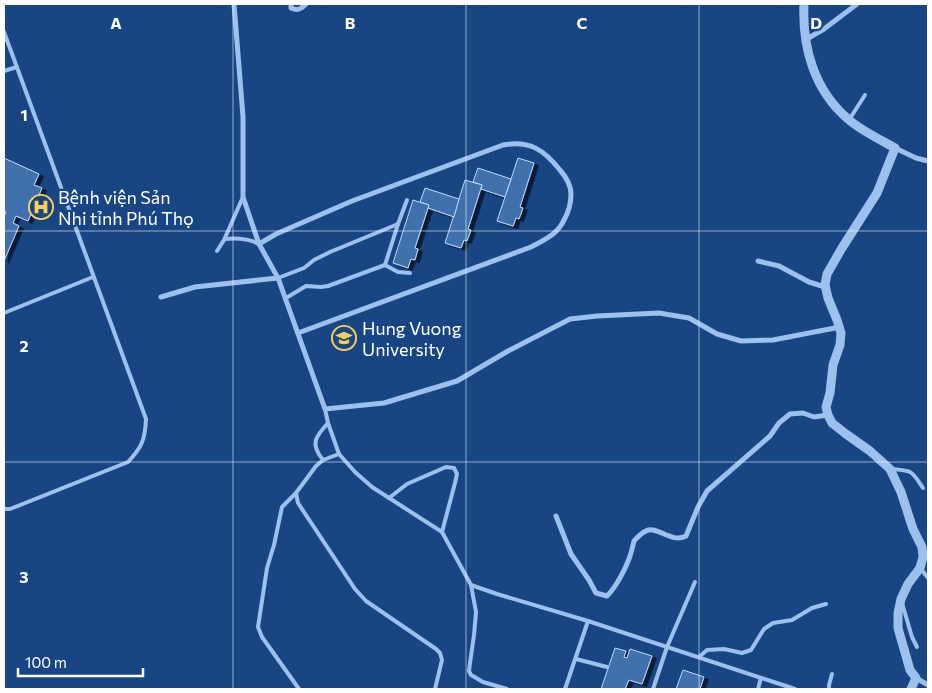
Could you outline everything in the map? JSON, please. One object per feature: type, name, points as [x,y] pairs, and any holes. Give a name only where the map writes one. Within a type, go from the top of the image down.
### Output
[{"type":"street","points":[[234,4],[243,117],[243,197],[259,244],[278,278],[286,298],[325,409],[384,403],[457,381],[508,351],[570,319],[659,313],[689,318],[717,334],[741,341],[773,340],[840,327]]},
{"type":"street","points":[[291,4],[292,8],[296,10],[301,9],[306,4]]},
{"type":"street","points":[[804,4],[803,22],[807,49],[817,80],[834,105],[849,120],[895,148],[916,158],[928,161]]},
{"type":"street","points":[[805,40],[824,29],[857,4]]},
{"type":"street","points":[[259,244],[276,234],[352,201],[509,144],[524,144],[549,156],[566,178],[571,192],[569,207],[564,222],[551,236],[531,247],[298,333]]},
{"type":"street","points":[[895,148],[877,193],[827,274],[826,288],[828,298],[841,332],[840,345],[833,365],[826,407],[832,423],[870,451],[890,469],[901,492],[913,529],[925,546],[920,568],[908,584],[901,599],[898,613],[898,628],[910,670],[916,678],[928,685]]},
{"type":"street","points":[[758,261],[779,266],[809,282],[826,288]]},
{"type":"street","points":[[161,298],[194,287],[278,278]]},
{"type":"street","points":[[556,516],[571,554],[596,593],[606,596],[612,591],[620,577],[631,554],[634,542],[645,531],[659,532],[672,538],[686,536],[707,491],[770,436],[779,423],[790,414],[803,413],[814,417],[828,415]]},
{"type":"street","points":[[911,689],[916,678]]},
{"type":"lane","points":[[4,32],[146,420],[145,436],[139,451],[128,462],[10,510],[4,509]]},
{"type":"lane","points":[[4,71],[17,66]]},
{"type":"lane","points":[[849,120],[866,95]]},
{"type":"lane","points":[[217,251],[224,240],[243,197]]},
{"type":"lane","points":[[385,265],[407,200]]},
{"type":"lane","points":[[278,278],[304,268],[314,260],[330,252],[398,224]]},
{"type":"lane","points":[[224,240],[234,238],[251,240],[259,244]]},
{"type":"lane","points":[[286,298],[306,286],[328,286],[385,265],[398,272],[410,273]]},
{"type":"lane","points":[[4,313],[93,277]]},
{"type":"lane","points":[[325,409],[339,454],[355,472],[372,487],[442,532],[471,585],[476,612],[469,671],[471,675],[483,682],[506,689]]},
{"type":"lane","points":[[323,460],[315,451],[315,439],[328,423]]},
{"type":"lane","points":[[299,689],[262,637],[258,627],[267,568],[282,507],[296,493],[316,466],[323,460],[339,454]]},
{"type":"lane","points":[[388,498],[407,484],[446,468],[454,468],[457,474],[442,532]]},
{"type":"lane","points":[[890,469],[909,471],[923,488]]},
{"type":"lane","points":[[296,493],[298,503],[355,589],[366,601],[440,653],[442,660],[435,689]]},
{"type":"lane","points":[[920,568],[928,578]]},
{"type":"lane","points":[[653,689],[667,647],[695,582]]},
{"type":"lane","points":[[471,585],[795,689]]},
{"type":"lane","points":[[901,599],[917,647]]},
{"type":"lane","points":[[699,658],[707,650],[724,649],[742,653],[751,650],[764,629],[773,623],[792,620],[812,608],[826,604]]},
{"type":"lane","points":[[566,689],[588,621]]},
{"type":"lane","points":[[576,658],[606,667]]},
{"type":"lane","points":[[830,689],[829,685],[832,674]]},
{"type":"lane","points":[[758,689],[761,678]]},
{"type":"building","points":[[4,158],[39,174],[34,185],[42,188],[28,221],[16,216],[13,223],[19,226],[4,261],[4,217],[6,212],[4,211]]},
{"type":"building","points":[[518,158],[534,163],[520,207],[523,208],[519,219],[516,218],[513,226],[497,221]]},
{"type":"building","points":[[478,168],[511,179],[505,197],[481,189],[482,185],[473,182]]},
{"type":"building","points":[[465,180],[482,185],[468,229],[471,230],[467,241],[464,240],[461,248],[445,243]]},
{"type":"building","points":[[425,188],[459,199],[454,217],[428,208],[429,205],[420,202]]},
{"type":"building","points":[[413,200],[429,205],[415,248],[418,249],[415,260],[411,259],[408,268],[393,263]]},
{"type":"building","points":[[615,648],[626,651],[624,657],[627,658],[630,649],[652,656],[642,684],[629,680],[625,689],[601,689]]},
{"type":"building","points":[[683,670],[704,677],[700,689],[676,689]]},
{"type":"place","name":"Bệnh viện Sản Nhi tỉnh Phú Thọ","points":[[41,207]]},
{"type":"place","name":"Hung Vuong University","points":[[344,338]]}]
